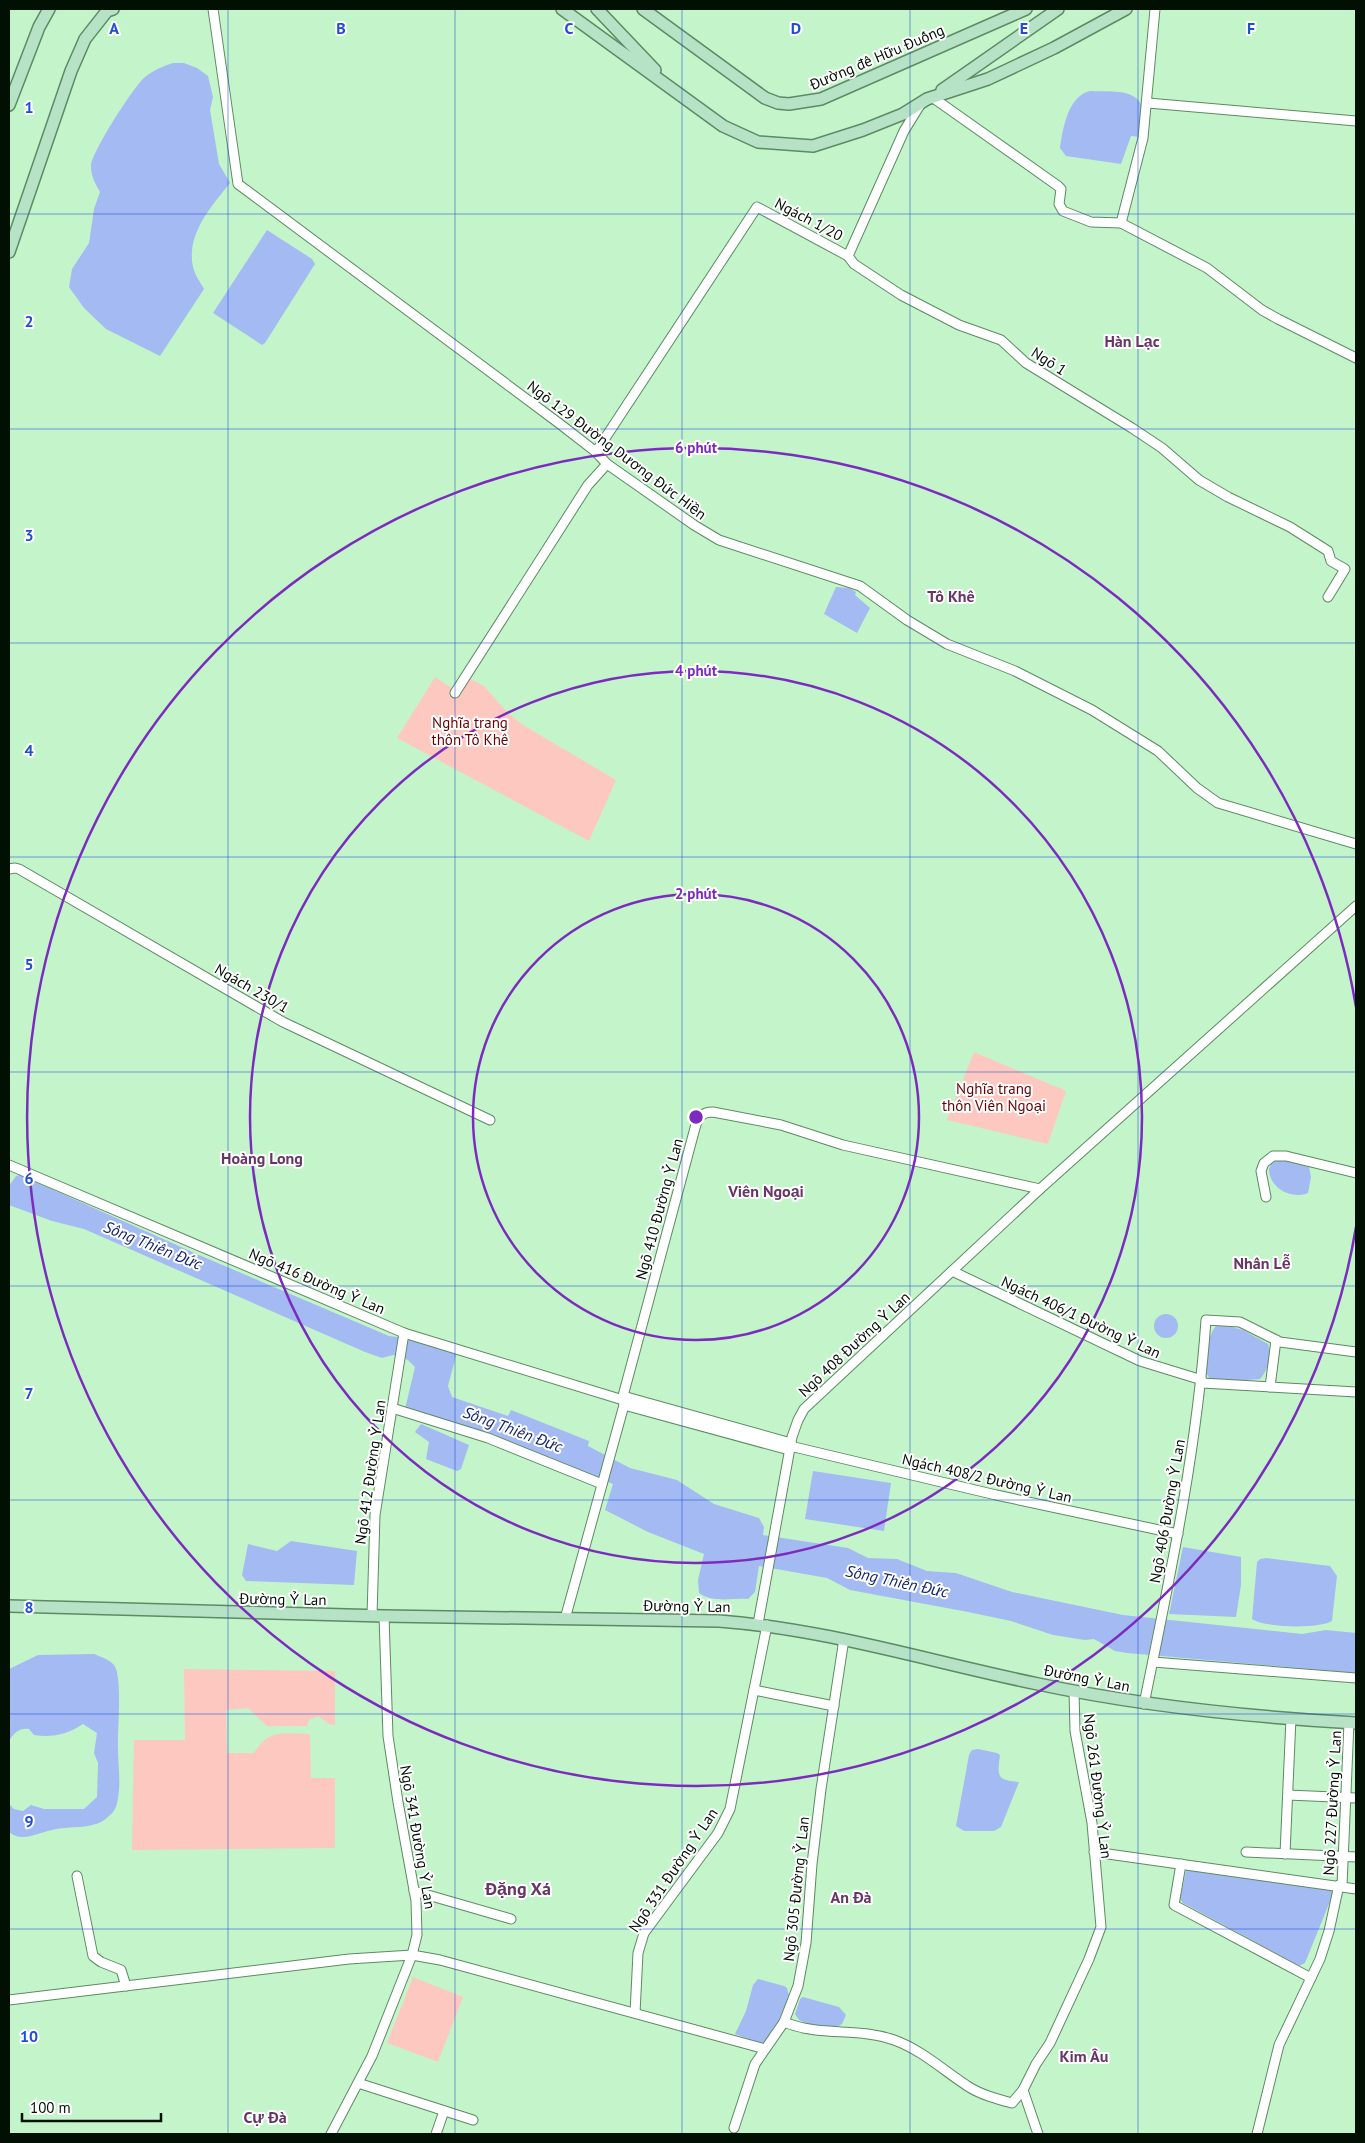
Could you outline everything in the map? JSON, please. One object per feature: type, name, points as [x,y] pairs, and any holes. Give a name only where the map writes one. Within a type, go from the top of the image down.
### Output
[{"type":"main road","points":[[9,106],[32,44],[48,9]]},
{"type":"main road","points":[[9,252],[71,71],[85,39],[107,12],[113,9]]},
{"type":"main road","points":[[562,9],[723,126],[758,142],[813,146],[863,130],[903,114],[932,97],[1058,9]]},
{"type":"main road","points":[[597,9],[675,92]]},
{"type":"main road","name":"Đường đê Hữu Đuống","points":[[643,9],[753,91],[778,103],[789,104],[822,100],[1026,9]]},
{"type":"main road","points":[[932,97],[988,79],[1054,48],[1126,9]]},
{"type":"main road","name":"Đường Ỷ Lan","points":[[9,1606],[378,1616],[719,1621],[762,1624],[844,1639],[1074,1691],[1144,1704],[1353,1723]]},
{"type":"street","name":"Ngõ 129 Đường Dương Đức Hiền","points":[[214,9],[238,184],[596,452],[607,464],[694,525],[719,540],[854,583],[907,620],[946,644],[1015,671],[1092,710],[1158,751],[1197,788],[1218,803],[1356,844]]},
{"type":"street","points":[[1121,223],[1143,138],[1148,103],[1155,9]]},
{"type":"street","points":[[932,97],[1058,186],[1061,193],[1059,204],[1063,211],[1091,222],[1121,223],[1207,268],[1278,319],[1356,358]]},
{"type":"street","points":[[848,256],[904,131],[921,103]]},
{"type":"street","points":[[1148,103],[1356,121]]},
{"type":"street","name":"Ngách 1/20","points":[[596,452],[757,207],[848,256]]},
{"type":"street","name":"Ngõ 1","points":[[848,256],[858,267],[885,282],[901,295],[959,325],[1001,340],[1026,363],[1162,448],[1199,480],[1228,497],[1290,527],[1328,551],[1331,561],[1345,569],[1328,597]]},
{"type":"street","points":[[455,694],[588,485],[607,464]]},
{"type":"street","name":"Ngách 230/1","points":[[9,870],[19,869],[283,1022],[490,1120]]},
{"type":"street","name":"Ngõ 408 Đường Ỷ Lan","points":[[762,1624],[764,1588],[790,1446],[798,1420],[810,1403],[1040,1189],[1356,906]]},
{"type":"street","name":"Ngõ 410 Đường Ỷ Lan","points":[[565,1619],[611,1453],[695,1128],[698,1119],[704,1113],[713,1112],[768,1122],[844,1144],[1040,1189]]},
{"type":"street","points":[[1266,1197],[1261,1171],[1267,1160],[1277,1155],[1356,1173]]},
{"type":"street","name":"Ngõ 416 Đường Ỷ Lan","points":[[9,1165],[70,1193],[404,1333],[708,1424]]},
{"type":"street","name":"Ngách 406/1 Đường Ỷ Lan","points":[[952,1271],[1140,1361],[1202,1382],[1356,1392]]},
{"type":"street","name":"Ngõ 406 Đường Ỷ Lan","points":[[1144,1704],[1178,1534],[1202,1382],[1206,1320],[1240,1322],[1276,1340]]},
{"type":"street","name":"Ngõ 412 Đường Ỷ Lan","points":[[378,1616],[375,1515],[404,1333]]},
{"type":"street","points":[[1270,1387],[1276,1340],[1356,1352]]},
{"type":"street","points":[[392,1408],[488,1438],[602,1484]]},
{"type":"street","name":"Ngách 408/2 Đường Ỷ Lan","points":[[708,1424],[790,1446],[996,1495],[1178,1534]]},
{"type":"street","name":"Ngõ 341 Đường Ỷ Lan","points":[[331,2134],[380,2038],[412,1955],[418,1923],[388,1736],[378,1616]]},
{"type":"street","name":"Ngõ 331 Đường Ỷ Lan","points":[[635,2014],[640,1942],[648,1928],[710,1844],[724,1822],[733,1797],[754,1690],[762,1624]]},
{"type":"street","name":"Ngõ 305 Đường Ỷ Lan","points":[[734,2128],[756,2064],[784,2022],[795,1997],[803,1965],[812,1864],[844,1639]]},
{"type":"street","points":[[1152,1662],[1356,1678]]},
{"type":"street","points":[[754,1690],[834,1706]]},
{"type":"street","name":"Ngõ 261 Đường Ỷ Lan","points":[[1023,2090],[1036,2064],[1050,2043],[1101,1927],[1092,1824],[1075,1731],[1074,1691]]},
{"type":"street","points":[[1285,1854],[1291,1718]]},
{"type":"street","name":"Ngõ 227 Đường Ỷ Lan","points":[[1257,2134],[1279,2045],[1311,1978],[1329,1931],[1340,1886],[1353,1723]]},
{"type":"street","points":[[1288,1795],[1356,1798]]},
{"type":"street","points":[[1094,1852],[1356,1889]]},
{"type":"street","points":[[1246,1852],[1356,1857]]},
{"type":"street","points":[[1181,1864],[1174,1905],[1311,1978]]},
{"type":"street","points":[[76,1876],[93,1956],[101,1962],[121,1970],[126,1986]]},
{"type":"street","points":[[414,1891],[511,1919]]},
{"type":"street","points":[[9,2000],[349,1959],[412,1955],[440,1960],[765,2049]]},
{"type":"street","points":[[784,2022],[810,2030],[877,2036],[894,2040],[919,2052],[975,2090],[1004,2101],[1012,2103],[1023,2090]]},
{"type":"street","points":[[358,2083],[473,2120]]},
{"type":"street","points":[[1023,2090],[1038,2134]]},
{"type":"street","points":[[436,2134],[444,2111]]},
{"type":"green space","name":"Nghĩa trang thôn Tô Khê","points":[[435,677],[458,692],[467,677],[484,686],[508,713],[523,725],[616,780],[589,841],[397,738]]},
{"type":"green space","name":"Nghĩa trang thôn Viên Ngoại","points":[[974,1052],[1066,1091],[1048,1144],[947,1120]]},
{"type":"green space","points":[[184,1669],[335,1671],[335,1725],[329,1724],[318,1716],[309,1720],[307,1726],[267,1726],[248,1708],[226,1710],[227,1753],[254,1753],[266,1739],[278,1734],[310,1734],[311,1778],[335,1778],[335,1848],[132,1850],[134,1740],[185,1740]]},
{"type":"green space","points":[[413,1977],[463,1997],[438,2062],[387,2043]]},
{"type":"water","points":[[173,63],[184,63],[197,68],[208,76],[213,97],[210,110],[219,164],[230,183],[208,211],[193,243],[193,267],[204,289],[160,356],[106,329],[84,308],[69,287],[72,269],[89,243],[94,209],[100,192],[91,166],[98,148],[114,120],[145,77]]},
{"type":"water","points":[[1090,91],[1126,93],[1132,95],[1141,104],[1140,137],[1131,136],[1121,164],[1066,156],[1060,148],[1065,122],[1072,106],[1076,99]]},
{"type":"water","points":[[267,230],[312,259],[315,264],[262,345],[213,313]]},
{"type":"water","points":[[836,587],[849,588],[856,592],[855,595],[870,608],[857,633],[824,614]]},
{"type":"water","points":[[1279,1159],[1309,1167],[1311,1177],[1308,1193],[1295,1195],[1282,1191],[1277,1187],[1270,1176],[1269,1169],[1271,1164]]},
{"type":"water","name":"Sông Thiên Đức","points":[[20,1175],[199,1255],[389,1336],[406,1338],[457,1352],[448,1386],[452,1397],[508,1416],[511,1410],[589,1441],[588,1446],[630,1468],[677,1480],[714,1504],[759,1518],[764,1527],[763,1535],[848,1548],[868,1558],[897,1559],[927,1571],[956,1573],[1012,1592],[1123,1615],[1302,1634],[1326,1630],[1356,1633],[1356,1673],[1115,1651],[1094,1639],[1085,1640],[1053,1635],[1011,1621],[850,1590],[827,1578],[759,1566],[755,1592],[748,1599],[716,1599],[704,1596],[699,1593],[698,1580],[704,1554],[648,1532],[605,1510],[613,1484],[502,1439],[405,1409],[415,1367],[408,1360],[393,1355],[382,1358],[365,1352],[84,1229],[52,1221],[9,1205],[9,1186],[16,1176]]},
{"type":"water","points":[[1166,1314],[1175,1317],[1178,1326],[1175,1335],[1166,1338],[1157,1335],[1154,1326],[1157,1317]]},
{"type":"water","points":[[1225,1325],[1243,1330],[1268,1344],[1270,1353],[1268,1363],[1260,1379],[1234,1381],[1210,1379],[1206,1373],[1210,1336],[1216,1326]]},
{"type":"water","points":[[421,1424],[469,1445],[461,1469],[457,1471],[426,1459],[429,1442],[415,1432]]},
{"type":"water","points":[[813,1471],[891,1483],[884,1531],[805,1519]]},
{"type":"water","points":[[291,1541],[357,1551],[354,1585],[246,1581],[242,1575],[248,1544],[277,1551]]},
{"type":"water","points":[[1183,1547],[1241,1557],[1241,1585],[1236,1617],[1169,1614]]},
{"type":"water","points":[[1267,1558],[1330,1566],[1337,1576],[1332,1621],[1316,1625],[1280,1626],[1252,1619],[1257,1562],[1260,1559]]},
{"type":"water","points":[[94,1654],[114,1665],[117,1671],[119,1786],[118,1801],[115,1808],[112,1813],[98,1823],[82,1827],[46,1831],[24,1837],[14,1835],[9,1832],[9,1804],[14,1809],[23,1811],[31,1805],[44,1809],[84,1809],[97,1797],[98,1763],[94,1753],[97,1733],[83,1724],[66,1733],[41,1736],[34,1735],[29,1729],[22,1729],[15,1733],[9,1741],[9,1669],[38,1655]]},
{"type":"water","points":[[978,1749],[1000,1755],[1000,1776],[1006,1780],[1019,1782],[1001,1827],[994,1831],[964,1831],[956,1826],[969,1755],[972,1750]]},
{"type":"water","points":[[1188,1869],[1332,1890],[1333,1894],[1305,1963],[1299,1966],[1183,1903],[1180,1899]]},
{"type":"water","points":[[758,1979],[784,1986],[787,1988],[789,1996],[774,2032],[762,2044],[735,2034],[746,2011],[753,1985]]},
{"type":"water","points":[[803,1997],[839,2007],[846,2015],[842,2024],[826,2028],[799,2020],[795,2014],[800,1999]]},
{"type":"district","name":"Hàn Lạc","points":[[1132,341]]},
{"type":"district","name":"Tô Khê","points":[[951,596]]},
{"type":"district","name":"Hoàng Long","points":[[262,1158]]},
{"type":"district","name":"Viên Ngoại","points":[[766,1191]]},
{"type":"district","name":"Nhân Lễ","points":[[1262,1263]]},
{"type":"district","name":"Đặng Xá","points":[[518,1888]]},
{"type":"district","name":"An Đà","points":[[851,1897]]},
{"type":"district","name":"Kim Âu","points":[[1084,2056]]},
{"type":"district","name":"Cự Đà","points":[[265,2117]]}]
